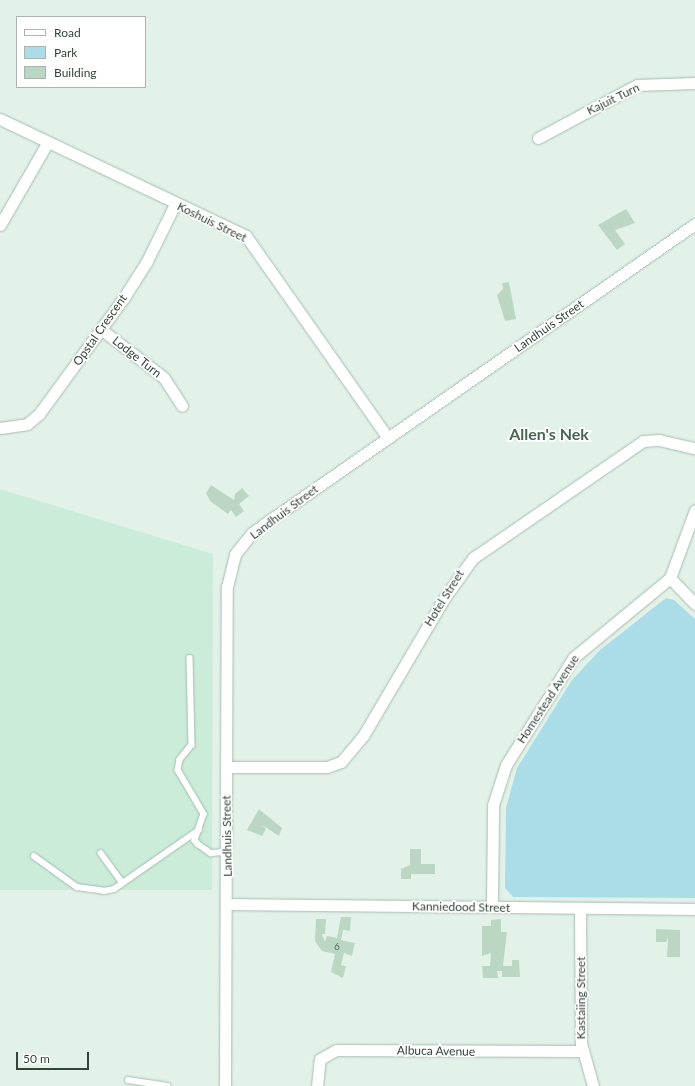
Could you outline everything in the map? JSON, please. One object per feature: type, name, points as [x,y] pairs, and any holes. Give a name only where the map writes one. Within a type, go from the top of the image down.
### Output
[{"type":"street","name":"Kajuit Turn","points":[[538,138],[638,85],[695,83]]},
{"type":"street","name":"Koshuis Street","points":[[0,119],[175,204],[246,236],[256,246],[388,438]]},
{"type":"street","points":[[0,225],[48,142]]},
{"type":"street","name":"Opstal Crescent","points":[[0,428],[20,426],[38,414],[102,330],[148,261],[175,204]]},
{"type":"street","name":"Landhuis Street","points":[[225,1086],[228,852],[227,587],[235,554],[252,533],[694,227]]},
{"type":"street","name":"Lodge Turn","points":[[102,330],[164,378],[182,406]]},
{"type":"street","name":"Hotel Street","points":[[227,767],[327,767],[341,762],[363,736],[439,606],[473,558],[637,444],[659,440],[695,448]]},
{"type":"street","points":[[695,510],[670,578],[695,604]]},
{"type":"street","name":"Homestead Avenue","points":[[492,907],[493,805],[509,760],[573,658],[670,578]]},
{"type":"street","name":"Kanniedood Street","points":[[227,904],[695,909]]},
{"type":"street","name":"Kastaiing Street","points":[[580,908],[582,1051],[593,1086]]},
{"type":"street","name":"Albuca Avenue","points":[[317,1086],[320,1059],[336,1050],[582,1051]]},
{"type":"lane","points":[[190,658],[192,745],[180,760],[178,770],[204,814],[201,829],[195,840],[198,844],[211,853],[228,852]]},
{"type":"lane","points":[[34,856],[87,890],[104,891],[123,883],[201,829]]},
{"type":"lane","points":[[101,853],[123,883]]},
{"type":"lane","points":[[128,1080],[168,1086]]},
{"type":"shaded area","points":[[0,489],[213,554],[212,890],[0,890]]},
{"type":"green space","points":[[666,598],[674,600],[695,619],[695,898],[513,897],[505,888],[506,808],[517,768],[572,680],[600,650]]},
{"type":"building","points":[[626,209],[635,223],[615,230],[625,244],[617,250],[598,225]]},
{"type":"building","points":[[509,282],[516,319],[505,321],[497,295],[503,289],[502,283]]},
{"type":"building","points":[[211,485],[234,500],[235,494],[242,488],[249,496],[239,504],[244,511],[236,517],[231,510],[228,514],[210,501],[206,493]]},
{"type":"building","points":[[259,809],[282,828],[279,836],[262,825],[266,829],[262,836],[247,830]]},
{"type":"building","points":[[410,849],[421,849],[421,864],[435,864],[435,874],[411,874],[411,879],[401,879],[401,869],[410,865]]},
{"type":"building","points":[[341,917],[351,917],[350,931],[343,930],[341,940],[355,943],[352,956],[344,953],[341,965],[346,966],[343,978],[331,972],[335,954],[322,951],[315,941],[316,919],[326,919],[325,934],[322,934],[325,942],[327,936],[337,938]]},
{"type":"building","points":[[501,919],[501,932],[507,932],[503,966],[512,966],[512,960],[519,960],[520,977],[502,977],[502,971],[497,971],[498,978],[483,978],[482,966],[490,966],[491,953],[482,956],[482,926],[491,926],[491,920]]},
{"type":"building","points":[[656,929],[680,930],[680,957],[667,957],[668,938],[666,942],[656,942]]},
{"type":"district","name":"Allen's Nek","points":[[549,434]]}]
